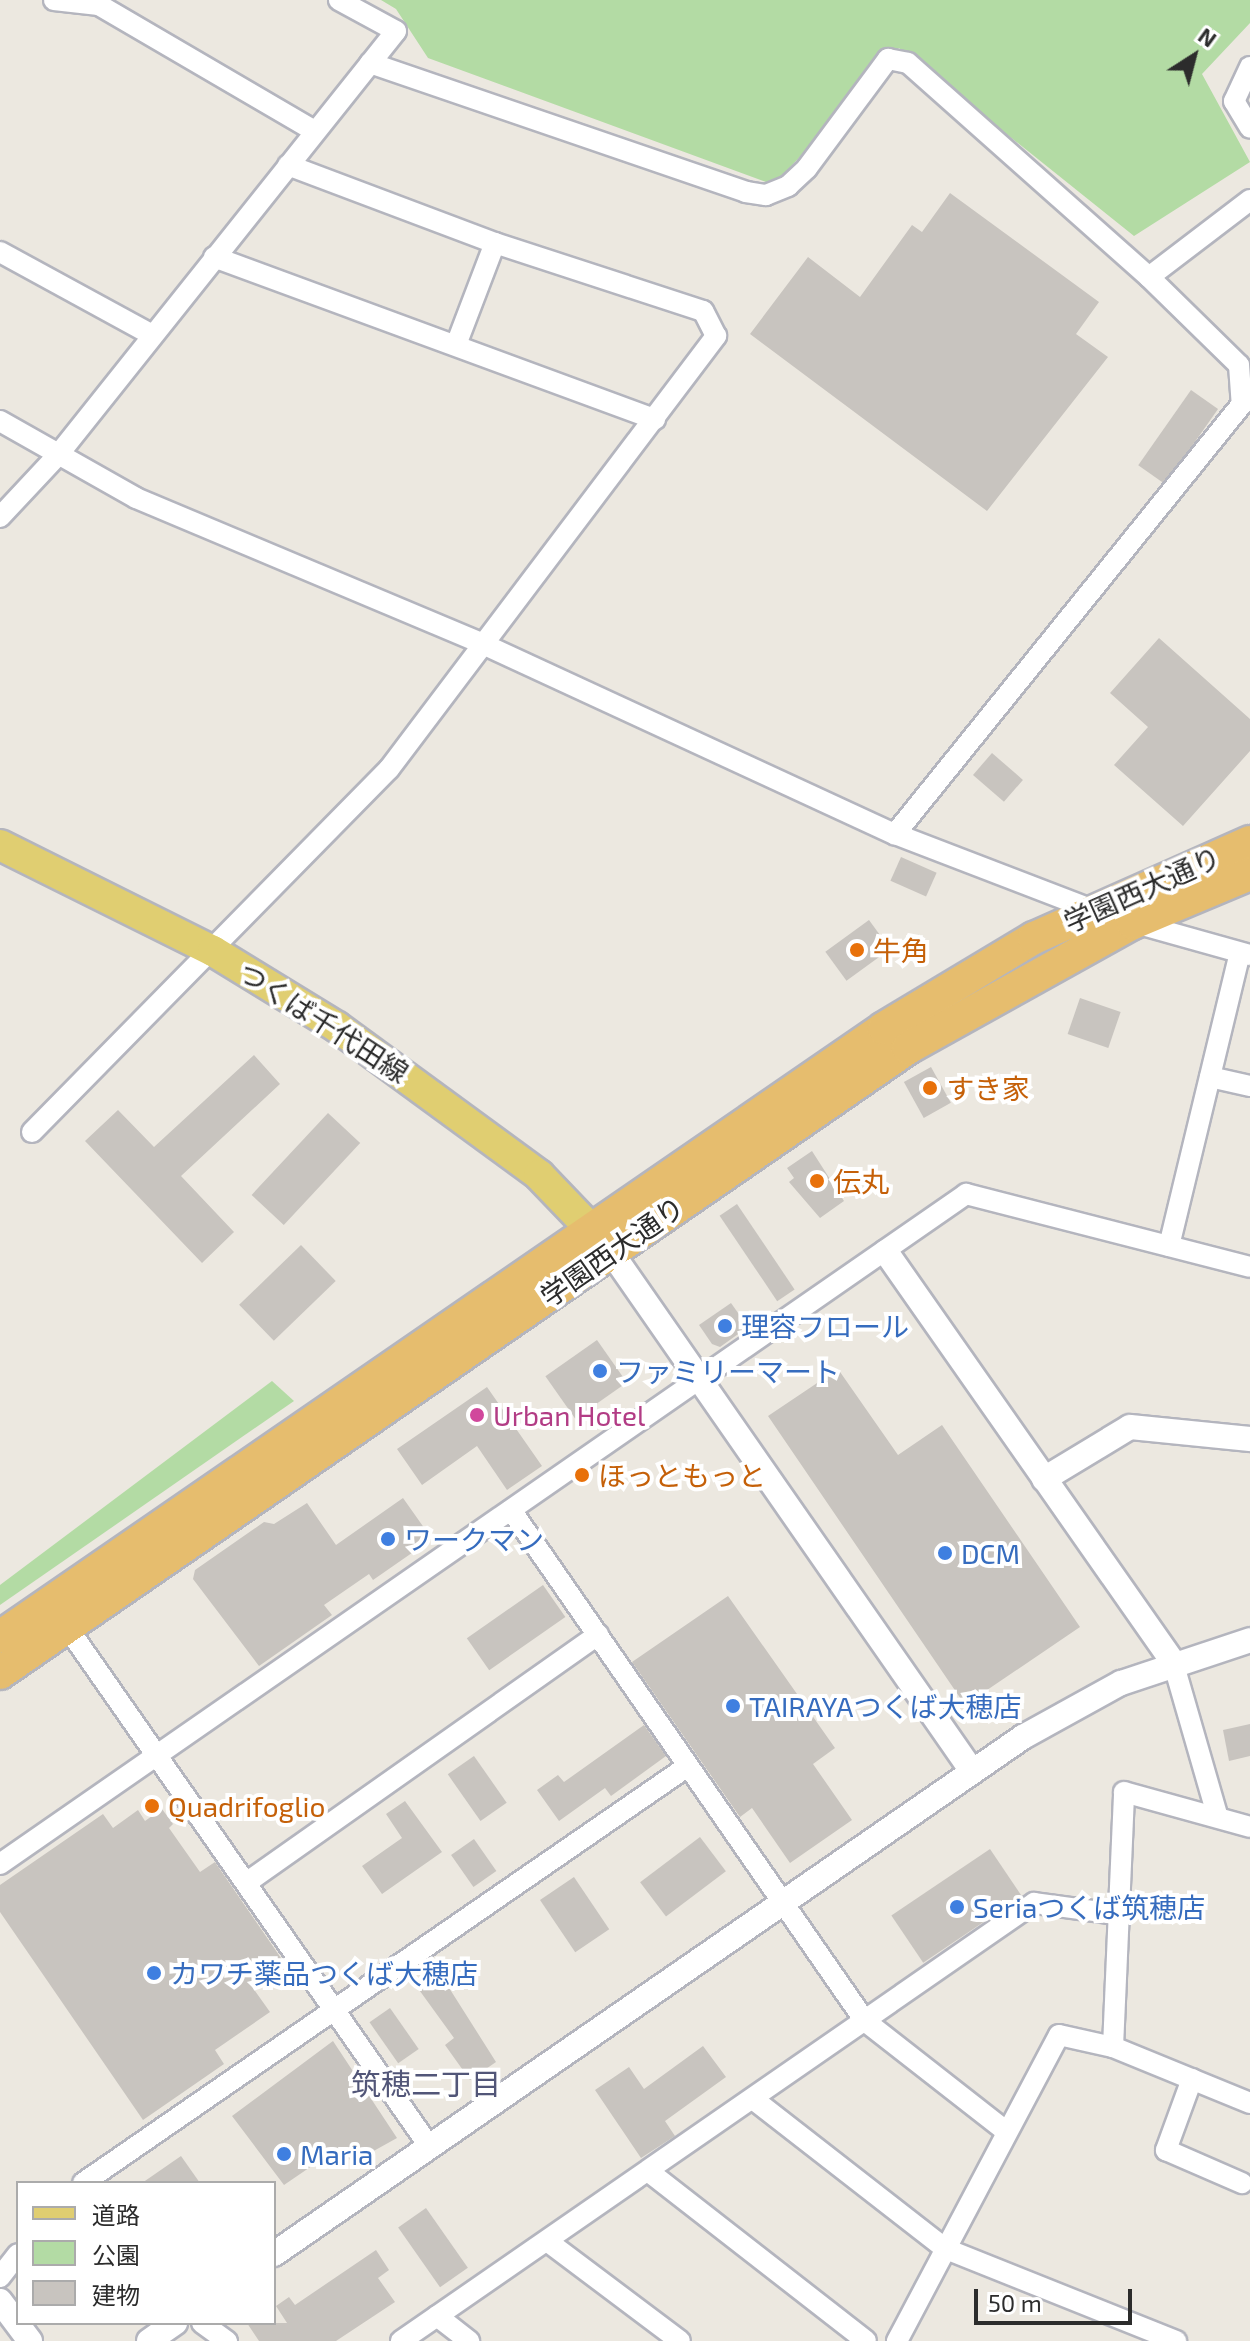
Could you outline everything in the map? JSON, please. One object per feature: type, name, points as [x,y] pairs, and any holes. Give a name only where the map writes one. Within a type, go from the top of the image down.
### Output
[{"type":"highway","name":"学園西大通り","points":[[0,1673],[602,1240],[884,1028],[1022,945],[1093,910],[1250,842]]},
{"type":"highway","name":"学園西大通り","points":[[0,1637],[602,1240],[908,1048],[1133,923],[1250,874]]},
{"type":"main road","name":"つくば千代田線","points":[[0,845],[213,951],[409,1077],[539,1175],[602,1240]]},
{"type":"street","points":[[54,0],[99,5],[315,131]]},
{"type":"street","points":[[0,517],[58,455],[396,31],[339,0]]},
{"type":"street","points":[[370,63],[746,192],[766,195],[788,186],[807,168],[888,59],[908,63],[1149,277],[1239,365],[1242,404],[895,834]]},
{"type":"street","points":[[1250,67],[1234,101],[1250,128]]},
{"type":"street","points":[[32,1132],[389,769],[716,336],[703,311],[495,243],[288,165]]},
{"type":"street","points":[[1149,277],[1250,200]]},
{"type":"street","points":[[456,345],[495,243]]},
{"type":"street","points":[[0,252],[152,335]]},
{"type":"street","points":[[214,257],[655,419]]},
{"type":"street","points":[[0,421],[136,498],[483,644],[895,834],[1093,910],[1245,954],[1210,1077],[1169,1246]]},
{"type":"street","points":[[1210,1077],[1250,1086]]},
{"type":"street","points":[[0,1864],[966,1194],[1250,1267]]},
{"type":"street","points":[[602,1240],[972,1771]]},
{"type":"street","points":[[886,1252],[1173,1662],[1217,1814]]},
{"type":"street","points":[[1044,1479],[1130,1427],[1250,1439]]},
{"type":"street","points":[[511,1510],[865,2021],[1007,2132]]},
{"type":"street","points":[[67,1627],[429,2146]]},
{"type":"street","points":[[246,1883],[598,1635]]},
{"type":"street","points":[[276,2253],[972,1771],[1073,1708],[1173,1662],[1250,1640]]},
{"type":"street","points":[[86,2181],[688,1766]]},
{"type":"street","points":[[1113,2047],[1116,1914],[1124,1792],[1217,1814],[1250,1827]]},
{"type":"street","points":[[401,2341],[1034,1903],[1116,1914]]},
{"type":"street","points":[[897,2341],[1059,2035],[1113,2047],[1250,2103]]},
{"type":"street","points":[[1192,2079],[1166,2150],[1242,2183]]},
{"type":"street","points":[[753,2099],[946,2249],[1176,2341]]},
{"type":"street","points":[[648,2171],[866,2341]]},
{"type":"street","points":[[547,2241],[680,2341]]},
{"type":"street","points":[[0,2277],[16,2257]]},
{"type":"street","points":[[0,2301],[16,2322]]},
{"type":"street","points":[[437,2316],[469,2341]]},
{"type":"street","points":[[149,2341],[172,2325]]},
{"type":"street","points":[[205,2325],[227,2341]]},
{"type":"green space","points":[[381,0],[1250,0],[1250,23],[1202,74],[1250,162],[1134,236],[899,48],[774,185],[428,58],[396,9]]},
{"type":"green space","points":[[272,1381],[294,1401],[0,1605],[0,1585]]},
{"type":"building","points":[[950,193],[1099,302],[1076,334],[1108,357],[987,511],[750,334],[808,257],[860,297],[912,225],[922,232]]},
{"type":"building","points":[[1191,390],[1218,409],[1165,484],[1138,465]]},
{"type":"building","points":[[1159,638],[1250,719],[1250,751],[1183,826],[1114,765],[1148,727],[1110,693]]},
{"type":"building","points":[[992,753],[1023,780],[1004,802],[973,775]]},
{"type":"building","points":[[901,857],[937,873],[926,897],[890,881]]},
{"type":"building","name":"牛角","points":[[869,920],[890,949],[846,981],[825,952]]},
{"type":"building","points":[[1080,998],[1121,1012],[1108,1048],[1068,1034]]},
{"type":"building","points":[[254,1055],[280,1084],[181,1176],[234,1232],[202,1263],[85,1141],[118,1110],[154,1147]]},
{"type":"building","points":[[931,1067],[951,1103],[924,1118],[904,1082]]},
{"type":"building","points":[[328,1113],[360,1143],[284,1225],[252,1195]]},
{"type":"building","points":[[812,1151],[844,1201],[820,1218],[789,1182],[794,1178],[787,1168]]},
{"type":"building","points":[[737,1204],[795,1289],[777,1301],[720,1216]]},
{"type":"building","points":[[301,1245],[336,1281],[274,1341],[239,1305]]},
{"type":"building","points":[[731,1303],[748,1327],[720,1347],[712,1344],[699,1325]]},
{"type":"building","points":[[597,1340],[627,1383],[575,1419],[545,1376]]},
{"type":"building","name":"DCM","points":[[838,1369],[898,1455],[942,1425],[1080,1627],[965,1705],[768,1416]]},
{"type":"building","name":"Urban Hotel","points":[[487,1387],[542,1466],[507,1490],[477,1446],[422,1485],[397,1449]]},
{"type":"building","points":[[403,1498],[432,1539],[373,1580],[369,1574],[324,1605],[332,1615],[259,1666],[193,1579],[195,1570],[264,1522],[274,1524],[307,1503],[336,1545]]},
{"type":"building","points":[[543,1585],[565,1617],[489,1670],[467,1638]]},
{"type":"building","name":"TAIRAYAつくば大穂店","points":[[728,1596],[835,1748],[813,1764],[852,1820],[790,1863],[752,1808],[740,1817],[632,1662]]},
{"type":"building","points":[[1250,1724],[1250,1756],[1229,1761],[1223,1730]]},
{"type":"building","points":[[644,1725],[666,1756],[611,1796],[605,1788],[559,1821],[537,1790],[558,1775],[564,1782]]},
{"type":"building","points":[[474,1756],[507,1803],[480,1821],[448,1774]]},
{"type":"building","points":[[405,1801],[442,1852],[382,1894],[362,1866],[402,1838],[386,1814]]},
{"type":"building","name":"カワチ薬品つくば大穂店","points":[[162,1809],[173,1824],[169,1828],[200,1872],[215,1862],[283,1961],[250,1984],[270,2012],[215,2050],[224,2064],[143,2120],[0,1912],[0,1885],[103,1814],[113,1828],[138,1810],[145,1821]]},
{"type":"building","points":[[700,1837],[726,1871],[666,1916],[640,1882]]},
{"type":"building","points":[[474,1839],[496,1871],[473,1887],[451,1855]]},
{"type":"building","name":"Seriaつくば筑穂店","points":[[990,1849],[1022,1896],[923,1963],[891,1916]]},
{"type":"building","points":[[574,1877],[609,1929],[575,1952],[540,1900]]},
{"type":"building","points":[[439,1972],[496,2062],[470,2080],[445,2045],[454,2038],[417,1987]]},
{"type":"building","points":[[390,2008],[419,2049],[398,2063],[370,2022]]},
{"type":"building","points":[[333,2041],[397,2138],[352,2163],[347,2156],[328,2168],[322,2159],[284,2185],[232,2116]]},
{"type":"building","points":[[703,2046],[726,2077],[665,2121],[675,2136],[641,2158],[595,2090],[629,2067],[644,2089]]},
{"type":"building","points":[[181,2156],[199,2181],[145,2181]]},
{"type":"building","points":[[426,2208],[468,2268],[440,2287],[398,2228]]},
{"type":"building","points":[[376,2250],[389,2270],[378,2278],[395,2302],[336,2341],[259,2341],[248,2325],[287,2323],[276,2306],[289,2297],[295,2305]]},
{"type":"place","name":"牛角","points":[[857,950]]},
{"type":"place","name":"すき家","points":[[930,1088]]},
{"type":"place","name":"伝丸","points":[[817,1181]]},
{"type":"place","name":"理容フロール","points":[[725,1326]]},
{"type":"place","name":"ファミリーマート","points":[[600,1371]]},
{"type":"place","name":"Urban Hotel","points":[[477,1415]]},
{"type":"place","name":"ほっともっと","points":[[582,1475]]},
{"type":"place","name":"ワークマン","points":[[388,1539]]},
{"type":"place","name":"DCM","points":[[945,1553]]},
{"type":"place","name":"TAIRAYAつくば大穂店","points":[[733,1706]]},
{"type":"place","name":"Quadrifoglio","points":[[152,1806]]},
{"type":"place","name":"Seriaつくば筑穂店","points":[[957,1907]]},
{"type":"place","name":"カワチ薬品つくば大穂店","points":[[154,1973]]},
{"type":"place","name":"Maria","points":[[284,2154]]},
{"type":"district","name":"筑穂二丁目","points":[[426,2083]]}]
